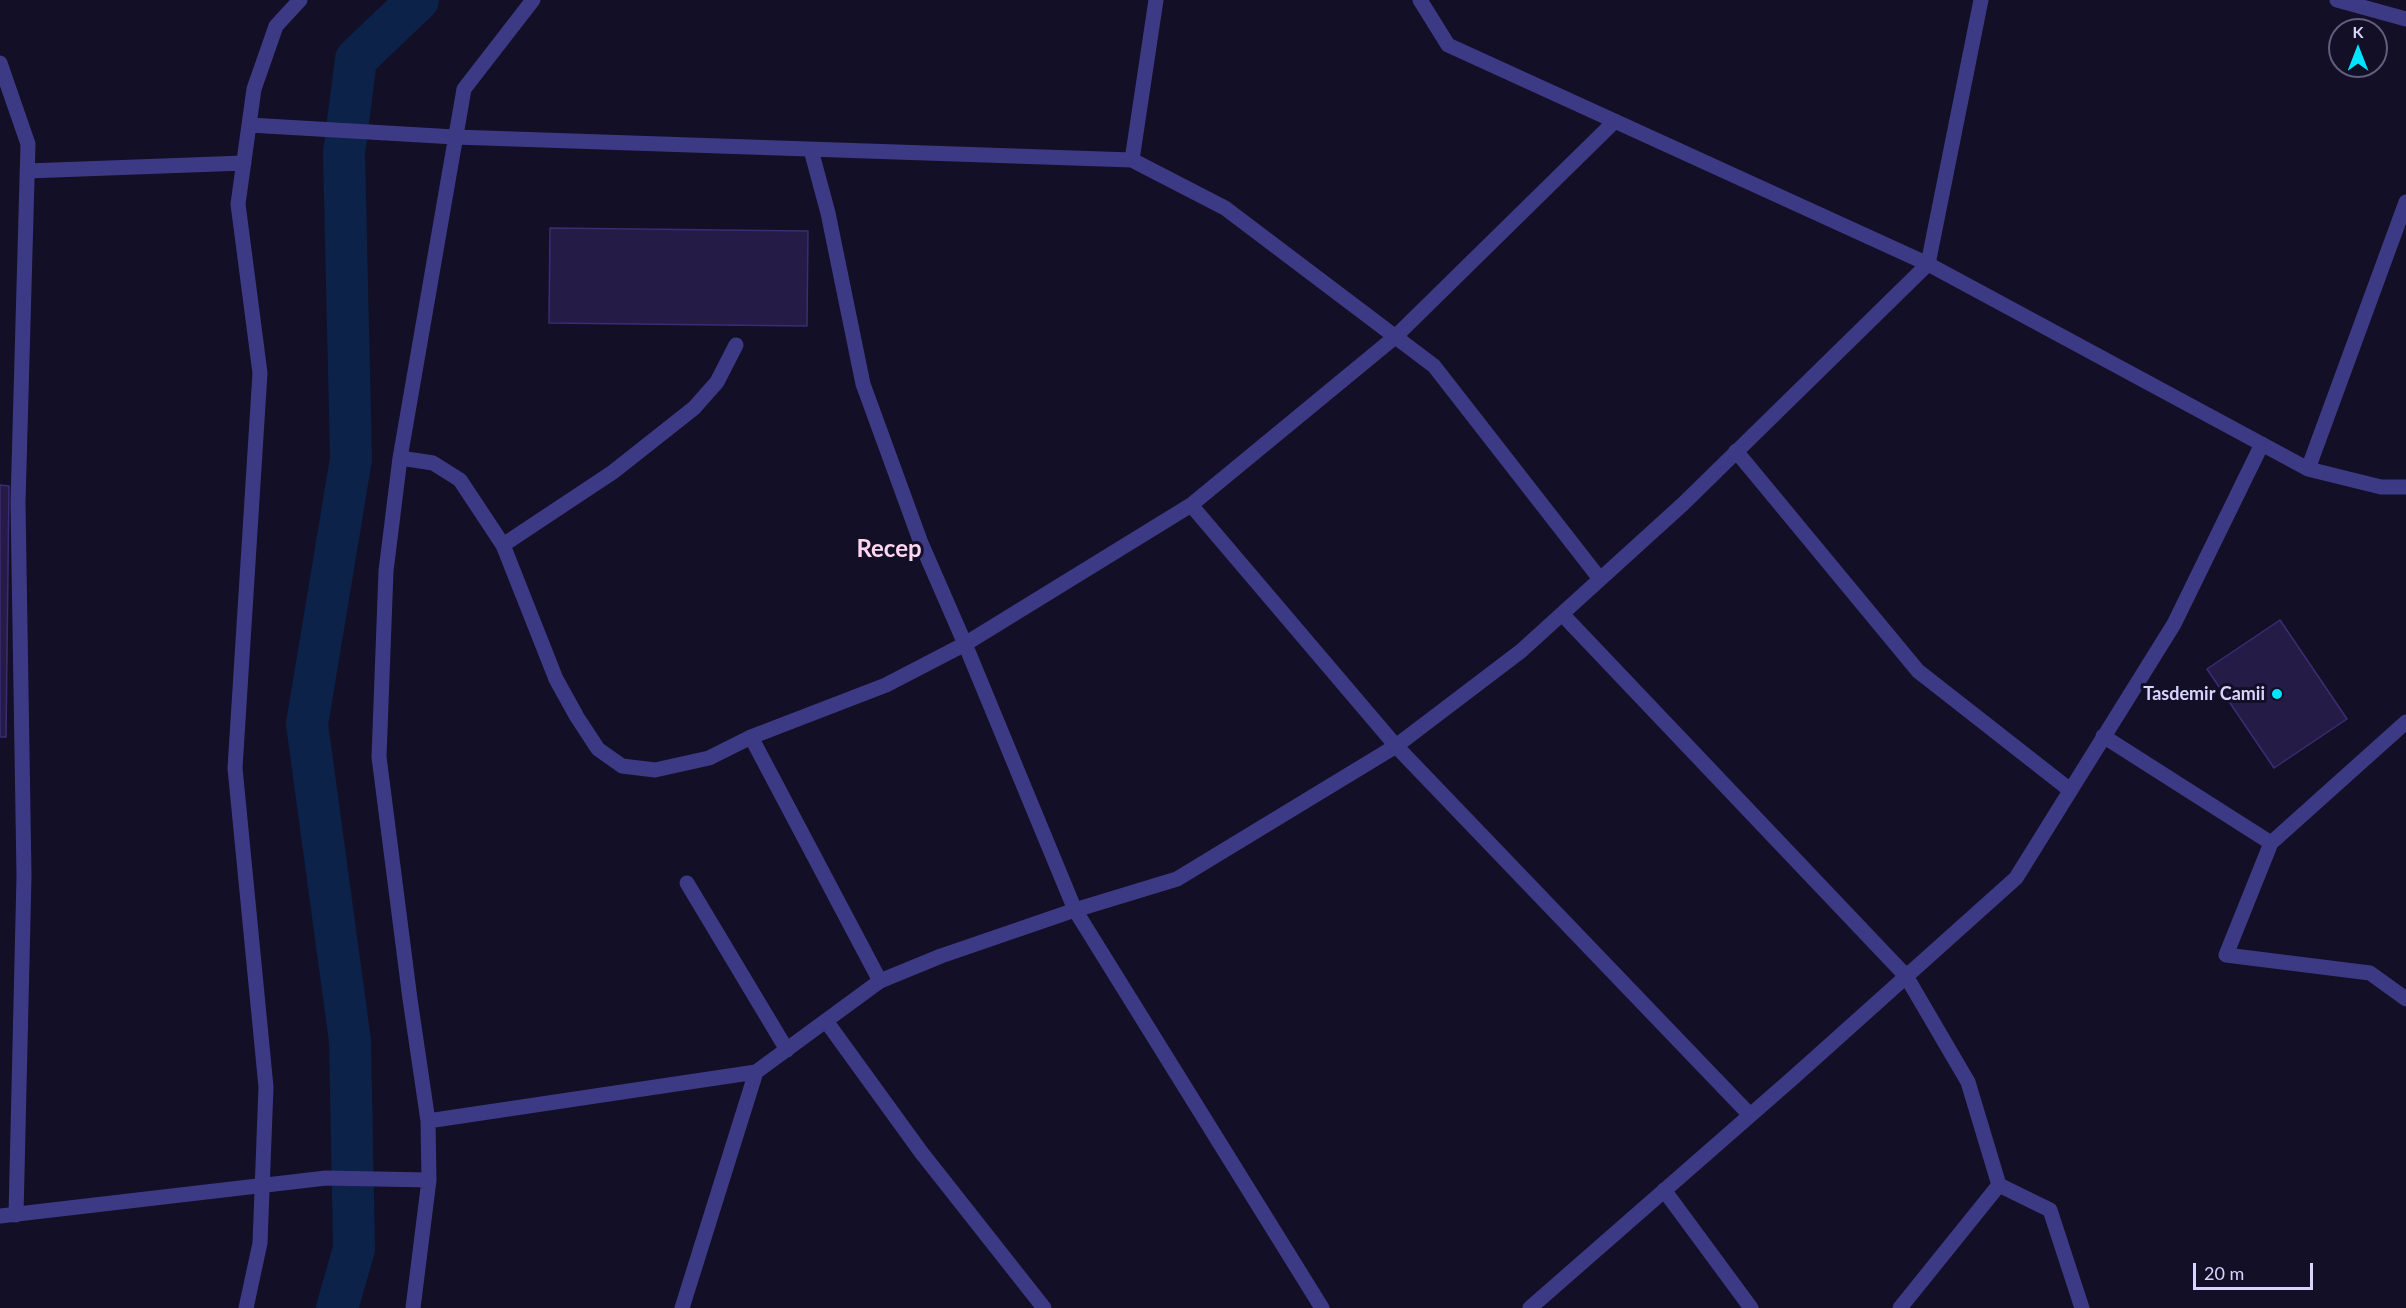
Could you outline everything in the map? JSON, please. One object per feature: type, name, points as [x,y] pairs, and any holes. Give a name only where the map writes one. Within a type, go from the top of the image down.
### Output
[{"type":"street","points":[[246,1308],[260,1243],[266,1087],[235,768],[260,373],[238,204],[254,89],[276,26],[300,0]]},
{"type":"street","points":[[413,1308],[429,1180],[428,1121],[410,999],[380,757],[386,571],[400,458],[464,89],[533,0]]},
{"type":"street","points":[[1131,160],[1156,0]]},
{"type":"street","points":[[1420,0],[1448,45],[1928,264],[2308,469],[2381,487],[2406,487]]},
{"type":"street","points":[[428,1121],[756,1072],[880,981],[941,956],[1075,910],[1177,879],[1396,746],[1521,651],[1562,614],[1683,504],[1928,264],[1981,0]]},
{"type":"street","points":[[2337,0],[2406,19]]},
{"type":"street","points":[[0,63],[28,144],[18,502],[24,876],[16,1215]]},
{"type":"street","points":[[400,458],[433,464],[460,480],[503,545],[556,679],[598,749],[622,766],[655,770],[709,758],[752,737],[886,685],[965,644],[1191,505],[1395,337],[1615,121]]},
{"type":"street","points":[[249,125],[455,137],[1131,160],[1225,208],[1434,366],[1600,579]]},
{"type":"street","points":[[811,150],[828,213],[863,384],[921,543],[1075,910],[1322,1308]]},
{"type":"street","points":[[27,171],[244,163]]},
{"type":"street","points":[[2308,469],[2406,202]]},
{"type":"street","points":[[503,545],[613,472],[694,408],[717,382],[736,345]]},
{"type":"street","points":[[1530,1308],[2016,878],[2174,624],[2262,444]]},
{"type":"street","points":[[1736,451],[1918,671],[2070,790]]},
{"type":"street","points":[[1191,505],[1396,746],[1750,1115]]},
{"type":"street","points":[[1562,614],[1906,976],[1968,1082],[1999,1185],[2050,1210],[2082,1308]]},
{"type":"street","points":[[2406,722],[2271,843],[2226,955],[2370,973],[2406,999]]},
{"type":"street","points":[[2103,736],[2271,843]]},
{"type":"street","points":[[752,737],[880,981]]},
{"type":"street","points":[[687,883],[787,1050]]},
{"type":"street","points":[[826,1021],[921,1152],[1044,1308]]},
{"type":"street","points":[[682,1308],[756,1072]]},
{"type":"street","points":[[0,1216],[326,1178],[429,1180]]},
{"type":"street","points":[[1900,1308],[1999,1185]]},
{"type":"street","points":[[1664,1190],[1751,1308]]},
{"type":"building","points":[[550,228],[808,231],[807,326],[549,323]]},
{"type":"building","points":[[0,485],[9,486],[6,737],[0,737]]},
{"type":"building","name":"Tasdemir Camii","points":[[2280,620],[2347,719],[2274,768],[2207,669]]},
{"type":"waterway","points":[[337,1308],[354,1249],[350,1041],[307,724],[351,459],[344,153],[356,59],[418,0]]},
{"type":"place","name":"Tasdemir Camii","points":[[2277,694]]},
{"type":"district","name":"Recep","points":[[889,549]]}]
